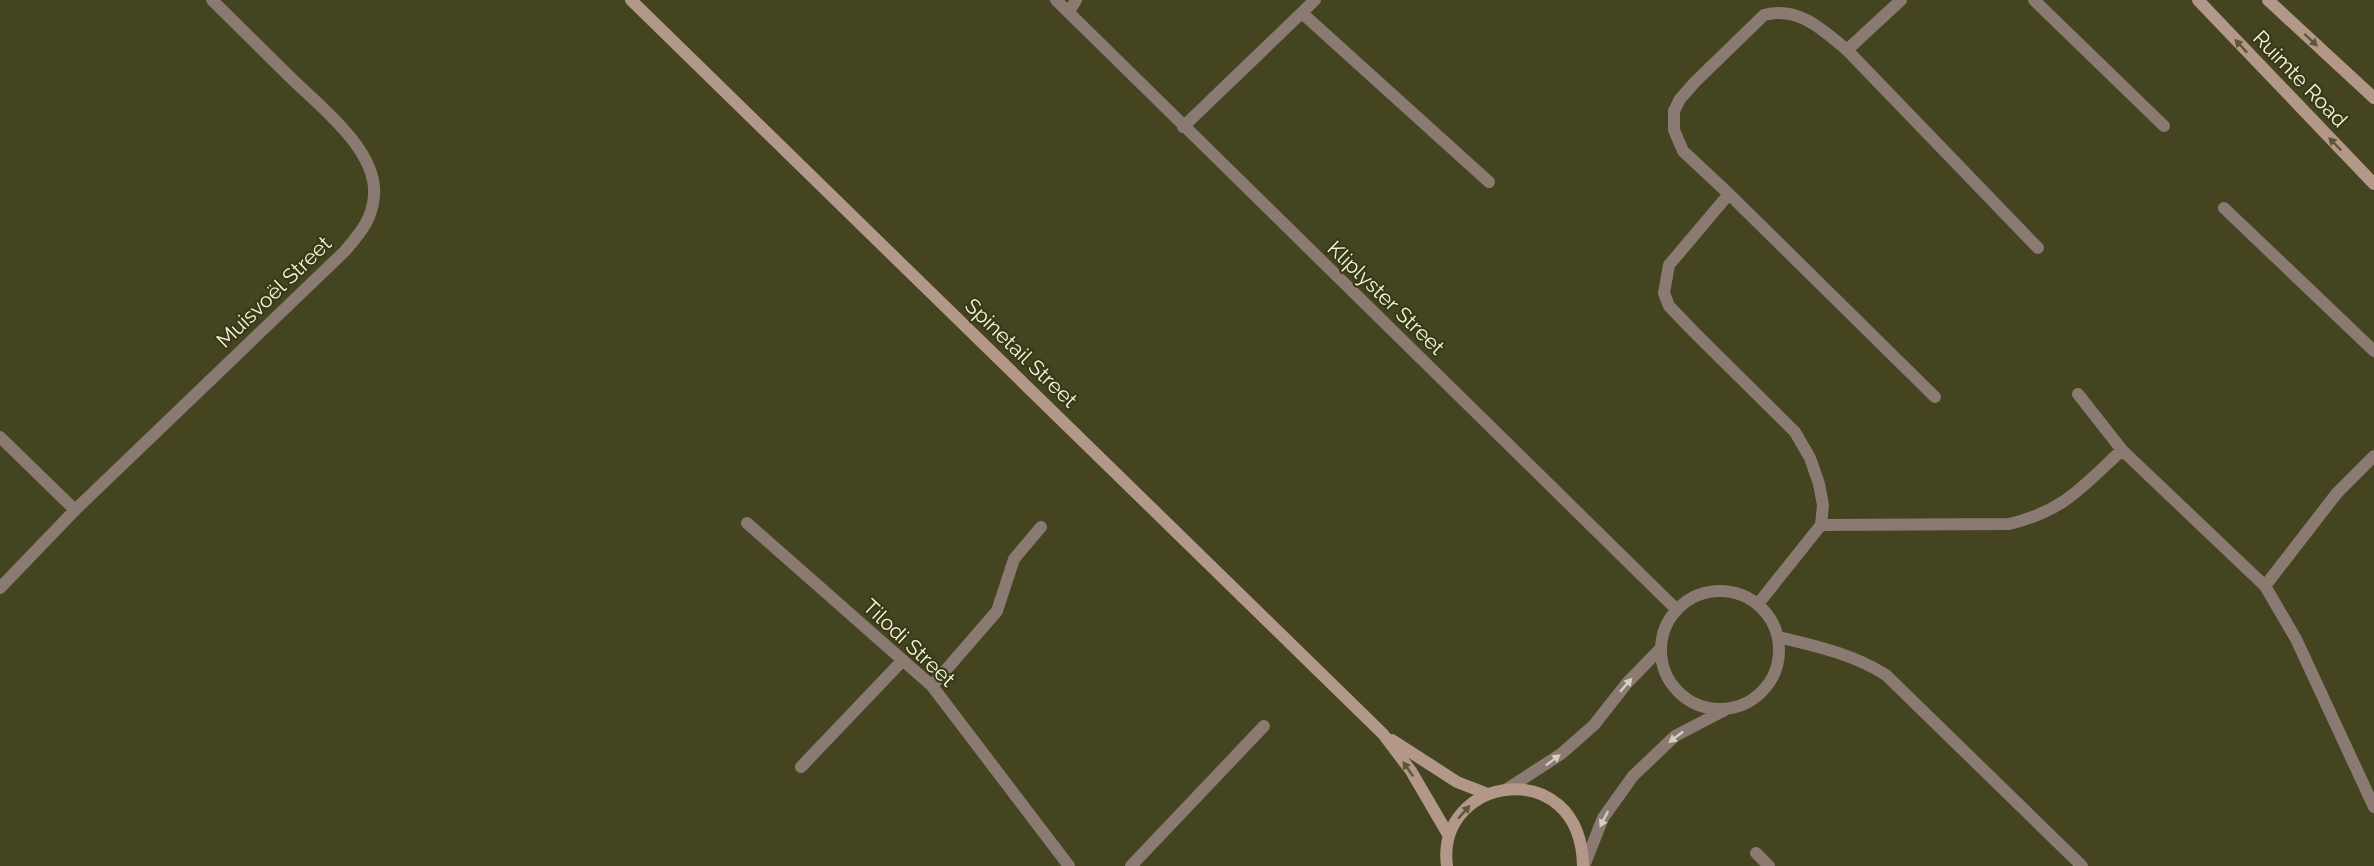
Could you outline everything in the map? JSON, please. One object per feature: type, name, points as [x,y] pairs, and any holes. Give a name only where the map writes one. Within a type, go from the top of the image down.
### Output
[{"type":"street","name":"Muisvoël Street","points":[[0,588],[75,510],[345,251],[370,220],[375,194],[368,166],[350,137],[329,113],[212,0]]},
{"type":"street","name":"Spinetail Street","points":[[631,0],[1383,734],[1411,771],[1449,836]]},
{"type":"street","name":"Kliplyster Street","points":[[1056,0],[1677,610]]},
{"type":"street","points":[[1069,12],[1076,0]]},
{"type":"street","points":[[1183,127],[1315,0]]},
{"type":"street","points":[[1847,50],[1901,0]]},
{"type":"street","points":[[2034,0],[2164,126]]},
{"type":"street","name":"Ruimte Road","points":[[2198,0],[2374,184]]},
{"type":"street","name":"Ruimte Road","points":[[2268,0],[2374,98]]},
{"type":"street","points":[[1935,397],[1683,151],[1676,140],[1672,124],[1680,99],[1764,15],[1779,11],[1797,15],[1817,25],[1847,50],[2038,248]]},
{"type":"street","points":[[1302,13],[1490,182]]},
{"type":"street","points":[[1729,194],[1669,265],[1664,293],[1670,306],[1695,333],[1795,432],[1810,458],[1819,484],[1823,505],[1821,525],[1758,604]]},
{"type":"street","points":[[2224,208],[2374,351]]},
{"type":"street","points":[[2078,394],[2122,450],[2265,586],[2296,639],[2374,807]]},
{"type":"street","points":[[0,437],[75,510]]},
{"type":"street","points":[[1821,525],[2009,524],[2053,510],[2122,450]]},
{"type":"street","points":[[2265,586],[2337,493],[2374,456]]},
{"type":"street","name":"Tilodi Street","points":[[747,523],[932,686],[1069,866]]},
{"type":"street","points":[[932,686],[997,611],[1014,559],[1041,527]]},
{"type":"street","points":[[1583,866],[1604,818],[1633,776],[1675,736],[1727,709],[1751,701],[1769,684],[1778,661],[1778,636],[1771,618],[1758,604],[1739,594],[1717,591],[1695,597],[1677,610],[1666,627],[1661,648],[1664,668],[1673,686],[1688,700],[1707,708],[1727,709]]},
{"type":"street","points":[[1778,636],[1840,653],[1869,664],[1886,675],[2082,866]]},
{"type":"street","points":[[1508,789],[1553,760],[1594,724],[1627,683],[1661,648]]},
{"type":"street","points":[[801,767],[903,660]]},
{"type":"street","points":[[1131,866],[1264,726]]},
{"type":"street","name":"Spinetail Street","points":[[1383,734],[1456,782],[1488,794]]},
{"type":"street","points":[[1447,866],[1449,836],[1457,820],[1470,805],[1488,794],[1508,789],[1528,790],[1548,797],[1565,809],[1577,827],[1583,847],[1583,866]]},
{"type":"street","points":[[1756,853],[1769,866]]}]
